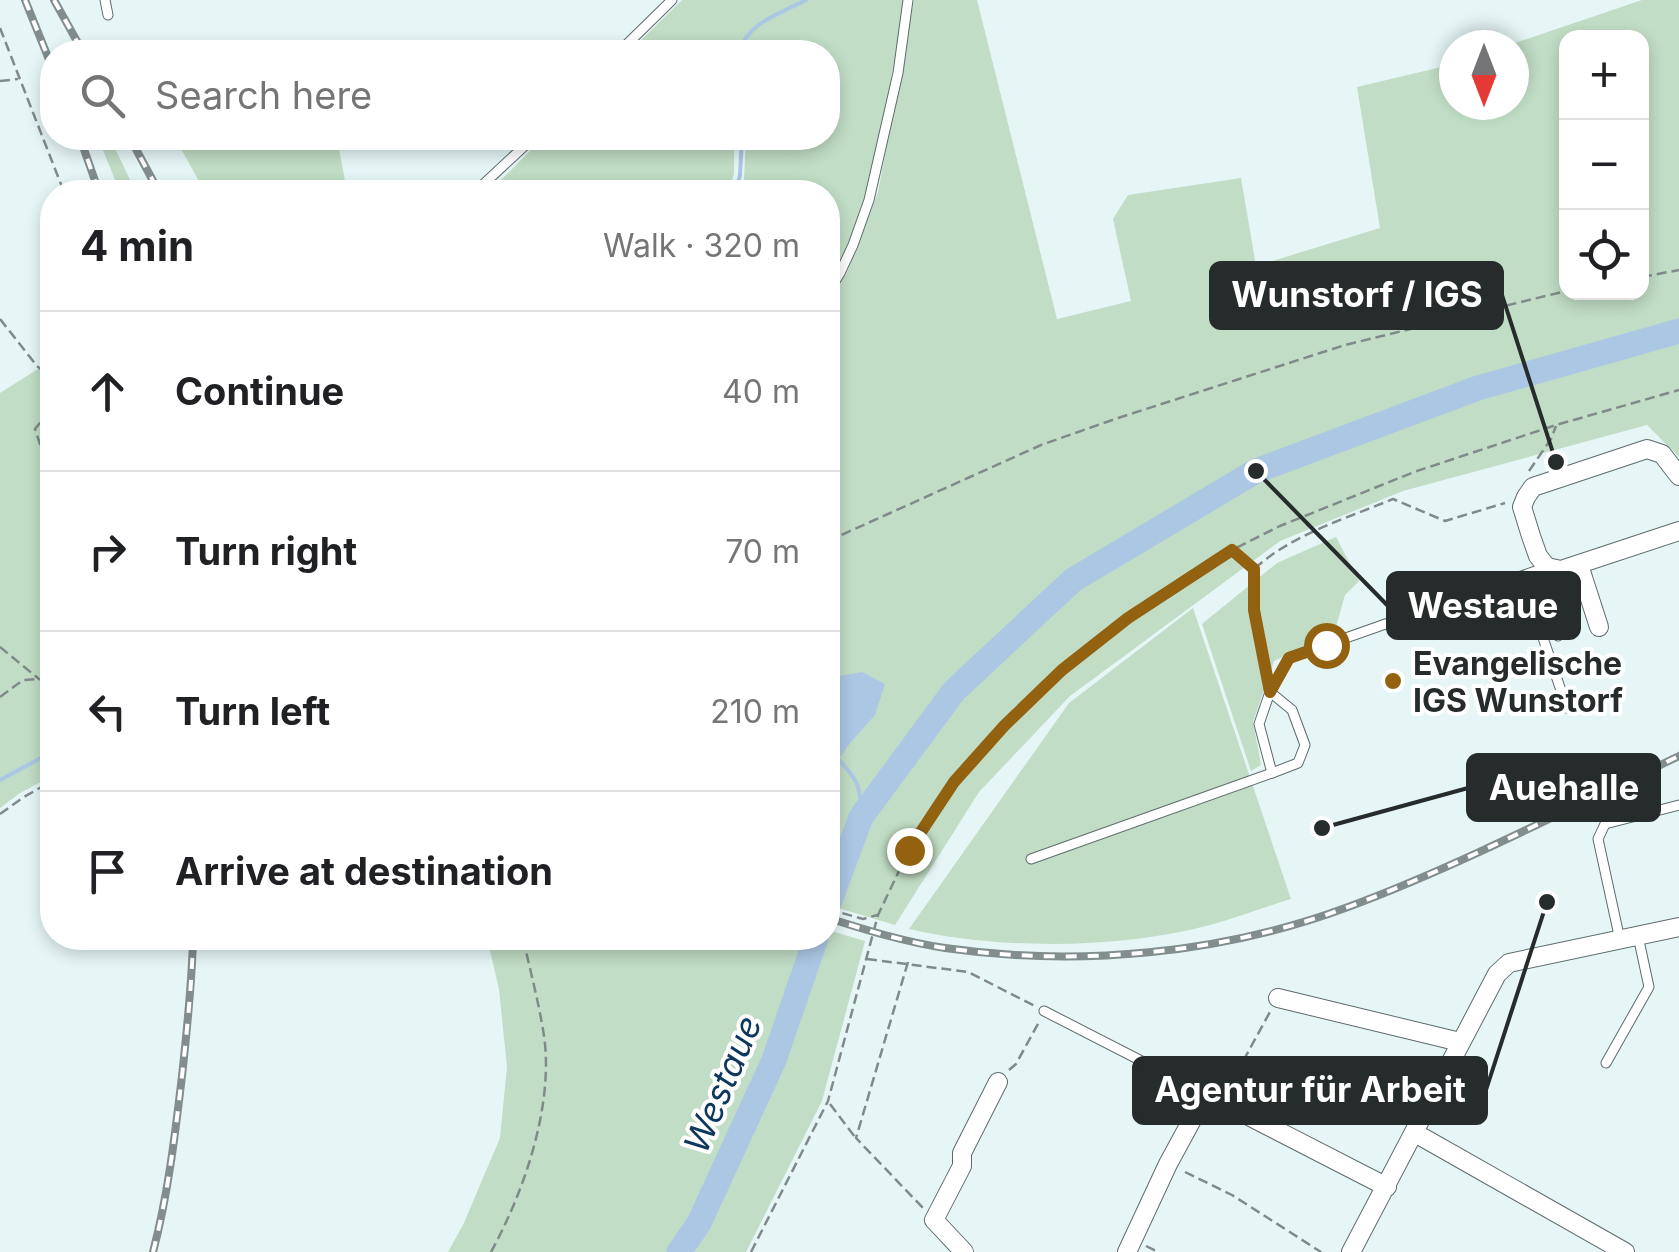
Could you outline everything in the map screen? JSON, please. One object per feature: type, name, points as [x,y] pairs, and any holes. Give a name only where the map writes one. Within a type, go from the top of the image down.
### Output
[{"type":"street","points":[[1679,476],[1662,454],[1647,449],[1534,487],[1522,507],[1538,556],[1547,567],[1561,570],[1679,531]]},
{"type":"street","points":[[1579,565],[1599,628]]},
{"type":"street","points":[[1351,1252],[1497,974],[1509,963],[1679,928]]},
{"type":"street","points":[[1278,998],[1460,1042]]},
{"type":"street","points":[[964,1252],[934,1220],[998,1082]]},
{"type":"street","points":[[1126,1252],[1168,1164],[1214,1098],[1387,1187]]},
{"type":"street","points":[[1414,1133],[1626,1252]]},
{"type":"lane","points":[[106,0],[108,16]]},
{"type":"lane","points":[[631,40],[672,0]]},
{"type":"lane","points":[[840,269],[869,200],[898,73],[908,0]]},
{"type":"lane","points":[[488,180],[520,150]]},
{"type":"lane","points":[[1547,567],[1542,588],[1558,636]]},
{"type":"lane","points":[[1272,772],[1259,724],[1270,692],[1289,658],[1547,567]]},
{"type":"lane","points":[[1547,567],[1527,591],[1566,708]]},
{"type":"lane","points":[[1031,859],[1298,763],[1305,745],[1292,710],[1270,692]]},
{"type":"lane","points":[[1606,1064],[1649,987],[1598,839],[1605,824],[1679,805]]},
{"type":"lane","points":[[1044,1011],[1214,1098]]},
{"type":"path","points":[[0,28],[40,132]]},
{"type":"path","points":[[0,81],[19,79]]},
{"type":"path","points":[[47,150],[59,180]]},
{"type":"path","points":[[1649,276],[1679,270]]},
{"type":"path","points":[[840,536],[1041,445],[1136,412],[1345,345],[1559,293]]},
{"type":"path","points":[[0,319],[40,369]]},
{"type":"path","points":[[752,1252],[828,1102],[878,915],[909,850],[954,782],[1062,670],[1128,618],[1232,550],[1280,526],[1414,472],[1679,390]]},
{"type":"path","points":[[40,422],[34,429],[40,444]]},
{"type":"path","points":[[1254,569],[1274,552],[1318,529],[1393,499],[1445,522],[1526,496],[1528,472],[1556,425]]},
{"type":"path","points":[[1232,550],[1254,569],[1254,610],[1270,692]]},
{"type":"path","points":[[0,646],[39,679]]},
{"type":"path","points":[[0,697],[24,680],[39,679]]},
{"type":"path","points":[[0,814],[40,788]]},
{"type":"path","points":[[840,914],[863,919],[878,915]]},
{"type":"path","points":[[491,1252],[523,1179],[540,1125],[546,1087],[544,1038],[526,950]]},
{"type":"path","points":[[867,959],[968,972],[1044,1011],[1016,1064],[998,1082]]},
{"type":"path","points":[[856,1138],[908,962]]},
{"type":"path","points":[[1214,1098],[1278,998]]},
{"type":"path","points":[[828,1102],[856,1138],[934,1220]]},
{"type":"path","points":[[1168,1164],[1232,1194],[1321,1252]]},
{"type":"green space","points":[[682,0],[905,0],[878,146],[858,217],[840,260],[840,180],[744,180],[745,150],[840,150],[840,40],[641,40]]},
{"type":"green space","points":[[914,0],[977,0],[1057,319],[1131,301],[1113,219],[1128,195],[1241,178],[1256,266],[1380,228],[1357,87],[1439,68],[1439,120],[1529,120],[1529,38],[1642,0],[1679,0],[1679,457],[1647,425],[1403,491],[1280,541],[1070,696],[979,792],[895,925],[840,909],[840,283],[878,192]]},
{"type":"green space","points":[[103,150],[116,150],[130,180],[115,180]]},
{"type":"green space","points":[[182,150],[339,150],[345,180],[198,180]]},
{"type":"green space","points":[[531,150],[734,150],[732,180],[501,180]]},
{"type":"green space","points":[[40,368],[40,782],[0,808],[0,393]]},
{"type":"green space","points":[[1336,537],[1359,581],[1345,595],[1334,634],[1274,661],[1253,722],[1261,765],[1251,771],[1202,624],[1277,563]]},
{"type":"green space","points":[[1193,608],[1291,899],[1220,922],[1138,939],[1020,943],[909,929],[1069,703]]},
{"type":"green space","points":[[840,934],[865,941],[822,1101],[746,1252],[448,1252],[500,1138],[507,1067],[499,989],[490,950],[840,950]]},
{"type":"water","points":[[862,672],[885,684],[875,715],[840,758],[840,676]]},
{"type":"waterway","points":[[744,40],[757,26],[806,0]]},
{"type":"waterway","points":[[739,180],[741,150]]},
{"type":"waterway","name":"Westaue","points":[[840,874],[861,817],[954,691],[1073,580],[1256,471],[1478,388],[1679,331]]},
{"type":"waterway","points":[[0,780],[40,758]]},
{"type":"waterway","points":[[840,761],[858,786],[861,817]]},
{"type":"waterway","name":"Westaue","points":[[679,1252],[699,1223],[774,1060],[812,950]]},
{"type":"railway","points":[[25,0],[41,40]]},
{"type":"railway","points":[[54,0],[76,40]]},
{"type":"railway","points":[[84,150],[95,180]]},
{"type":"railway","points":[[136,150],[153,180]]},
{"type":"railway","points":[[840,922],[945,948],[1046,956],[1149,952],[1251,936],[1390,891],[1679,756]]},
{"type":"railway","points":[[153,1252],[177,1120],[192,950]]},
{"type":"place","name":"Wunstorf / IGS","points":[[1556,462]]},
{"type":"place","name":"Westaue","points":[[1256,471]]},
{"type":"place","name":"Evangelische IGS Wunstorf","points":[[1393,681]]},
{"type":"place","name":"Auehalle","points":[[1322,828]]},
{"type":"place","name":"Agentur für Arbeit","points":[[1547,902]]},
{"type":"route","points":[[909,850],[954,782],[1062,670],[1128,618],[1232,550],[1254,569],[1254,610],[1270,692],[1289,658],[1326,645]]}]
